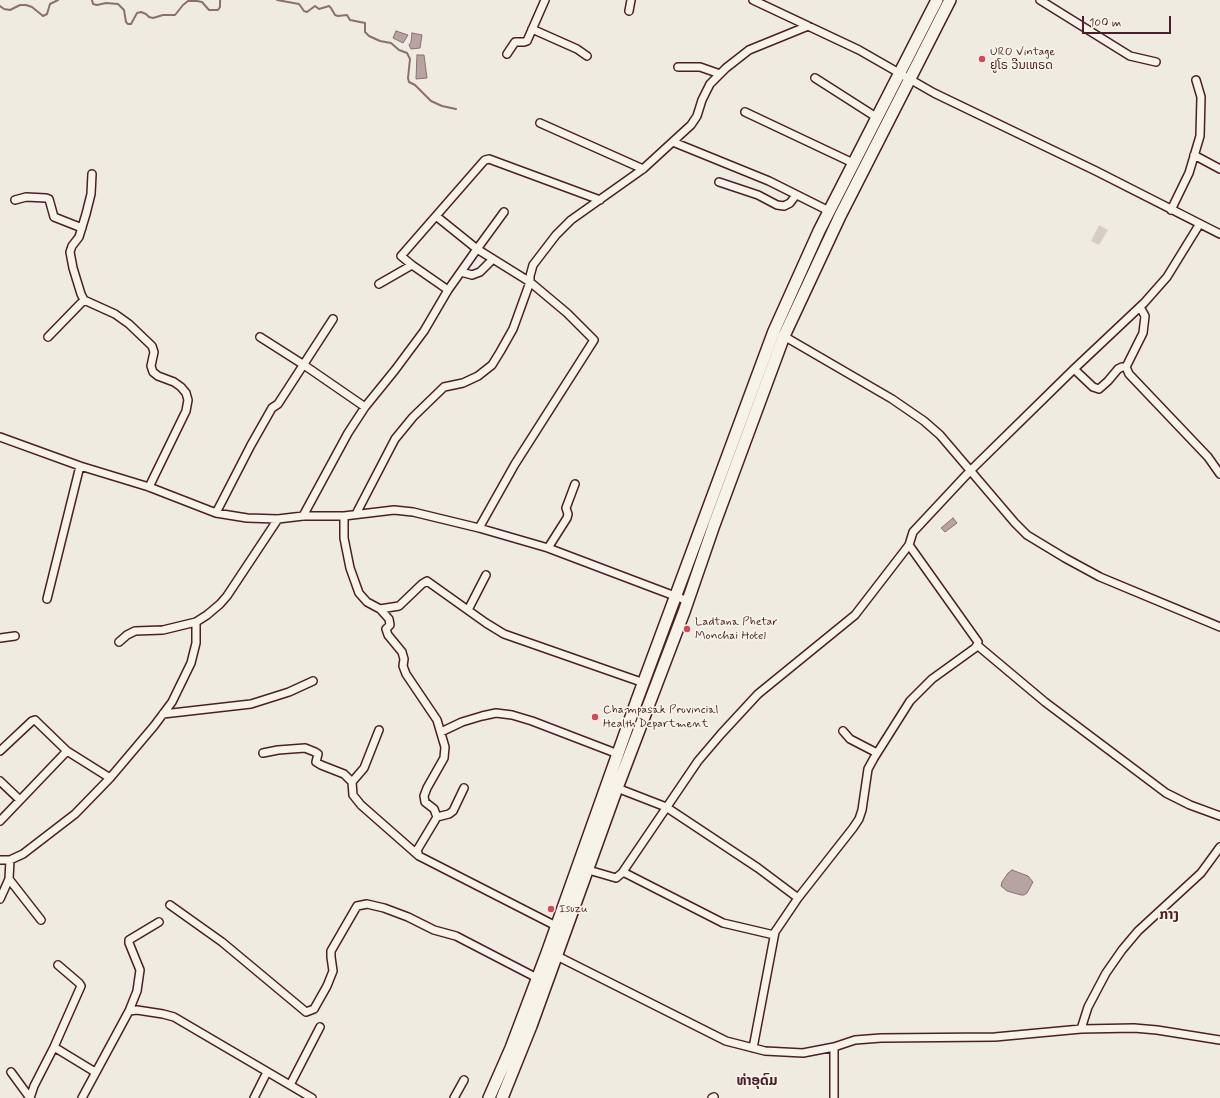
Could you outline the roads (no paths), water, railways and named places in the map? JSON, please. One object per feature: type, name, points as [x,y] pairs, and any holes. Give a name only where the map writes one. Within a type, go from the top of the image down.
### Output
[{"type":"highway","points":[[502,1098],[531,1026],[552,954],[583,868],[618,754],[676,596],[819,230],[937,0]]},
{"type":"highway","points":[[489,1098],[511,1048],[537,978],[552,954],[556,926],[583,868],[617,788],[688,601],[779,334],[950,0]]},
{"type":"highway","points":[[819,230],[830,237]]},
{"type":"street","points":[[507,54],[515,42],[527,41],[545,0]]},
{"type":"street","points":[[629,11],[631,0]]},
{"type":"street","points":[[753,0],[858,50],[934,93],[1096,171],[1220,234]]},
{"type":"street","points":[[1040,0],[1130,56],[1156,62]]},
{"type":"street","points":[[356,514],[395,439],[413,417],[444,387],[463,384],[478,376],[492,365],[513,329],[530,282],[530,276],[534,265],[556,235],[571,220],[643,169],[691,125],[697,116],[702,100],[710,84],[720,74],[750,50],[808,26]]},
{"type":"street","points":[[532,29],[577,49],[587,56]]},
{"type":"street","points":[[678,67],[694,66],[720,74]]},
{"type":"street","points":[[815,78],[876,117]]},
{"type":"street","points":[[1171,210],[1189,173],[1200,136],[1201,97],[1196,80]]},
{"type":"street","points":[[744,112],[853,163]]},
{"type":"street","points":[[540,123],[643,169]]},
{"type":"street","points":[[673,142],[769,181],[829,211]]},
{"type":"street","points":[[1194,155],[1220,169]]},
{"type":"street","points":[[448,290],[401,256],[485,160],[600,200]]},
{"type":"street","points":[[92,174],[91,194],[82,228],[79,237],[72,246],[70,252],[73,268],[84,300],[115,314],[129,324],[152,346],[154,352],[151,366],[153,372],[181,387],[186,393],[188,400],[186,411],[149,487]]},
{"type":"street","points":[[719,182],[758,195],[777,205],[784,206],[790,203],[796,195]]},
{"type":"street","points":[[15,200],[26,197],[49,199],[54,217],[82,228]]},
{"type":"street","points":[[303,516],[348,433],[365,407],[424,331],[448,290],[504,212]]},
{"type":"street","points":[[436,216],[477,249],[530,282],[567,313],[594,340],[515,464],[479,528]]},
{"type":"street","points":[[583,868],[616,878],[622,873],[698,761],[736,717],[770,684],[855,615],[909,545],[913,532],[970,471],[1074,369],[1140,307],[1167,277],[1200,225]]},
{"type":"street","points":[[461,272],[472,275],[480,272],[492,259]]},
{"type":"street","points":[[379,284],[412,265]]},
{"type":"street","points":[[48,337],[84,300]]},
{"type":"street","points":[[1126,367],[1143,334],[1145,316],[1140,307]]},
{"type":"street","points":[[216,513],[272,408],[278,404],[333,319]]},
{"type":"street","points":[[779,334],[892,399],[924,421],[940,435],[1027,535],[1100,577],[1220,627]]},
{"type":"street","points":[[260,337],[365,407]]},
{"type":"street","points":[[1074,369],[1093,387],[1099,389],[1118,369],[1126,367]]},
{"type":"street","points":[[1126,367],[1129,374],[1208,457],[1220,474]]},
{"type":"street","points":[[0,437],[80,466],[149,487],[216,513],[247,518],[278,519],[303,516],[344,516],[394,510],[413,512],[479,528],[548,548],[688,601]]},
{"type":"street","points":[[47,599],[80,466]]},
{"type":"street","points":[[548,548],[567,518],[568,514],[566,508],[575,484]]},
{"type":"street","points":[[344,516],[344,538],[350,568],[359,593],[367,602],[380,609],[389,619],[390,625],[386,630],[388,635],[402,652],[404,659],[403,666],[406,674],[437,720],[441,732],[444,758],[424,796],[426,802],[434,809],[437,817]]},
{"type":"street","points":[[119,642],[127,635],[135,631],[163,630],[196,622],[207,615],[227,596],[278,519]]},
{"type":"street","points":[[909,545],[978,642],[977,645],[1045,702],[1166,793],[1190,805],[1220,816]]},
{"type":"street","points":[[468,610],[486,575]]},
{"type":"street","points":[[380,609],[399,606],[427,581],[504,634],[644,683]]},
{"type":"street","points":[[0,860],[10,860],[23,854],[75,814],[110,778],[163,714],[172,702],[191,663],[196,643],[196,622]]},
{"type":"street","points":[[0,638],[15,636]]},
{"type":"street","points":[[753,1048],[774,935],[798,898],[859,819],[862,810],[867,773],[877,753],[910,701],[932,679],[977,645]]},
{"type":"street","points":[[163,714],[251,704],[289,692],[313,681]]},
{"type":"street","points":[[441,732],[462,722],[496,713],[512,715],[532,721],[618,754]]},
{"type":"street","points":[[0,751],[32,721],[35,720],[67,751],[110,778]]},
{"type":"street","points":[[352,782],[364,768],[379,730]]},
{"type":"street","points":[[843,731],[850,739],[877,753]]},
{"type":"street","points":[[263,753],[278,750],[306,748],[315,752],[318,754],[316,762],[344,774],[352,782],[353,795],[361,805],[419,856],[556,926]]},
{"type":"street","points":[[0,821],[67,751]]},
{"type":"street","points":[[0,781],[20,800]]},
{"type":"street","points":[[419,856],[417,850],[437,817],[449,814],[453,811],[464,788]]},
{"type":"street","points":[[617,788],[666,808],[758,868],[798,898]]},
{"type":"street","points":[[1081,1029],[1088,1007],[1106,972],[1122,950],[1138,931],[1201,873],[1220,847]]},
{"type":"street","points":[[0,900],[8,879],[10,860]]},
{"type":"street","points":[[622,873],[625,873],[723,924],[774,935]]},
{"type":"street","points":[[8,879],[41,920]]},
{"type":"street","points":[[170,905],[222,942],[306,1012],[314,1009],[327,986],[333,971],[331,951],[357,906],[367,904],[384,908],[408,917],[434,930],[456,936],[537,978]]},
{"type":"street","points":[[82,1098],[129,1011],[137,991],[140,970],[129,940],[158,922]]},
{"type":"street","points":[[552,954],[726,1041],[753,1048],[785,1053],[803,1053],[834,1047],[861,1039],[995,1037],[1081,1029],[1134,1028],[1220,1040]]},
{"type":"street","points":[[30,1098],[34,1086],[54,1047],[81,986],[79,982],[58,965]]},
{"type":"street","points":[[129,1011],[148,1012],[174,1017],[312,1098]]},
{"type":"street","points":[[290,1085],[320,1027]]},
{"type":"street","points":[[54,1047],[95,1072]]},
{"type":"street","points":[[834,1047],[834,1098]]},
{"type":"street","points":[[11,1072],[30,1098]]},
{"type":"street","points":[[254,1098],[267,1072]]},
{"type":"street","points":[[454,1098],[464,1080]]},
{"type":"waterway","points":[[0,6],[4,9],[10,10],[20,5],[26,5],[32,7],[43,16],[47,14],[50,4],[58,0]]},
{"type":"waterway","points":[[92,0],[93,4],[97,5],[106,3],[118,4],[124,10],[126,22],[128,24],[131,24],[137,13],[141,12],[153,18],[163,15],[175,15],[188,1],[202,2],[209,10],[218,10],[220,7],[220,0]]},
{"type":"waterway","points":[[277,0],[299,4],[304,11],[307,12],[315,6],[319,9],[329,6],[335,15],[347,15],[350,20],[365,23],[365,32],[369,36],[380,41],[391,43],[399,50],[407,53],[410,59],[409,82],[415,85],[431,101],[442,106],[456,109]]},
{"type":"place","name":"URO Vintage ຢູໂຣ ວີນເທຣດ","points":[[982,59]]},
{"type":"place","name":"Ladtana Phetar Monchai Hotel","points":[[687,629]]},
{"type":"place","name":"Champasak Provincial Health Department","points":[[595,717]]},
{"type":"place","name":"Isuzu","points":[[551,909]]},
{"type":"district","name":"ກາງ","points":[[1169,916]]},
{"type":"district","name":"ທ່າອຸດົມ","points":[[757,1082]]}]
